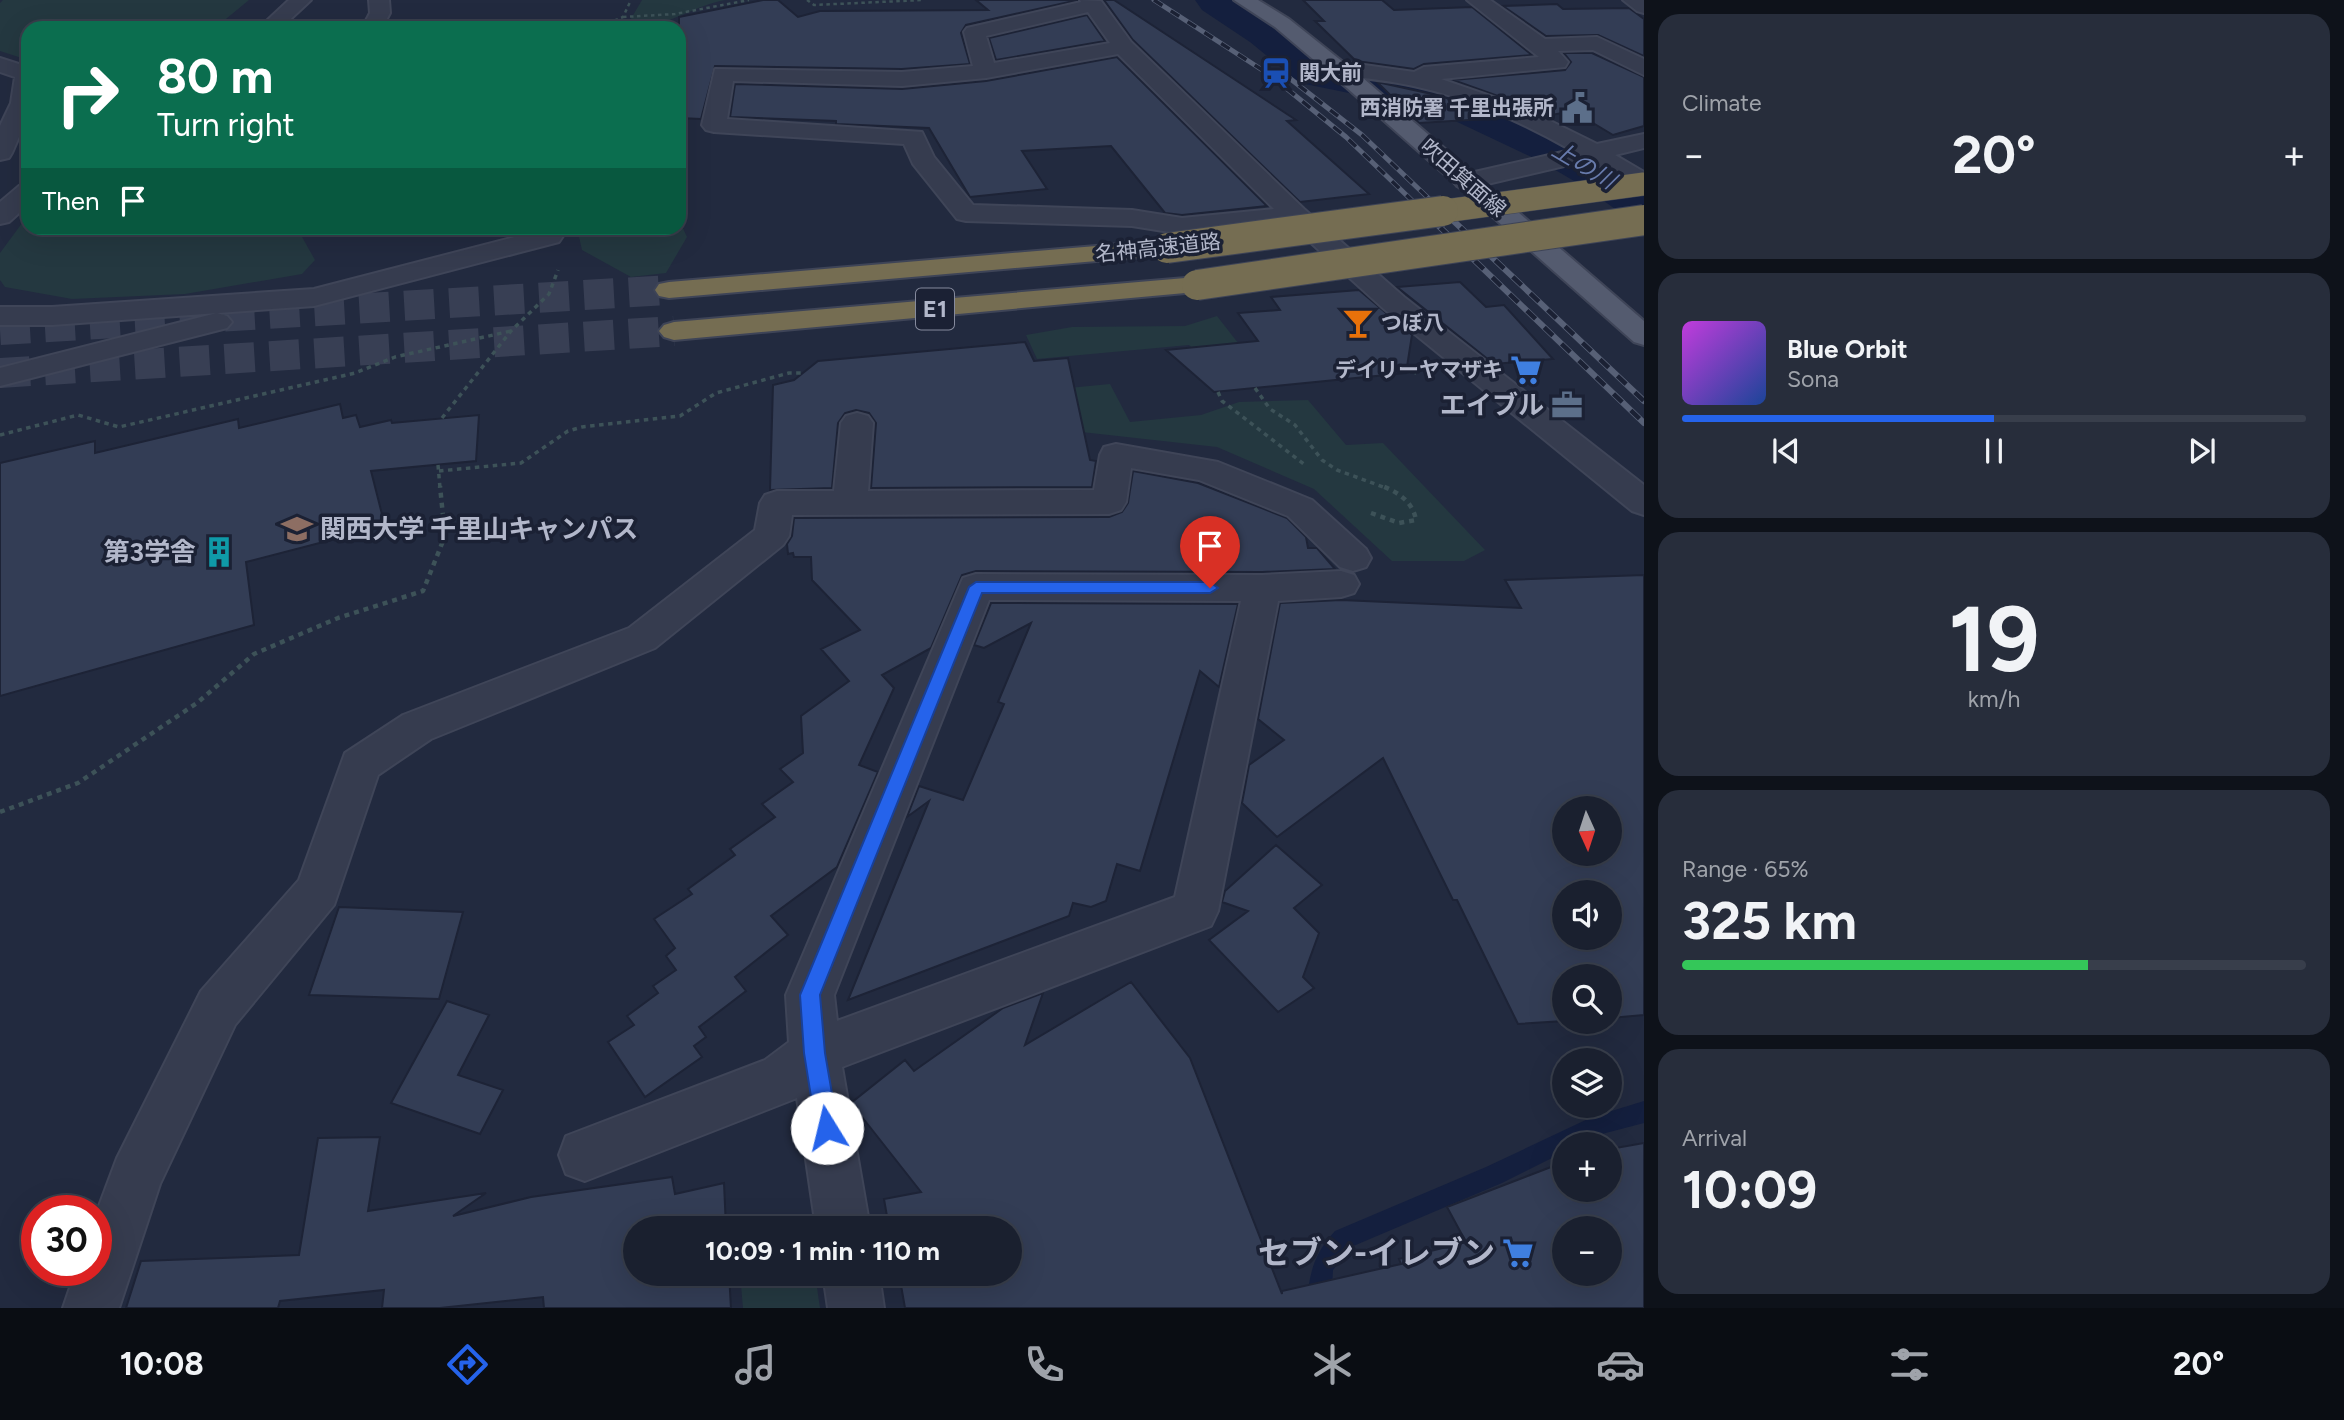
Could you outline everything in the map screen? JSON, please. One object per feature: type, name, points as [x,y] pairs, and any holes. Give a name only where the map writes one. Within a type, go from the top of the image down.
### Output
[{"type":"highway","name":"名神高速道路","points":[[669,290],[1167,248],[1644,183]]},
{"type":"highway","name":"名神高速道路","points":[[674,331],[1197,285],[1644,220]]},
{"type":"main road","name":"吹田箕面線","points":[[1244,0],[1282,23],[1344,74],[1644,336]]},
{"type":"street","points":[[277,21],[301,0]]},
{"type":"street","points":[[376,21],[380,13],[379,0]]},
{"type":"street","points":[[1344,74],[1402,76],[1557,62],[1540,46],[1477,0]]},
{"type":"street","points":[[1633,0],[1644,7]]},
{"type":"street","points":[[986,71],[974,32],[1092,2],[1123,47],[1295,215],[1394,303],[1644,503]]},
{"type":"street","points":[[1540,46],[1597,43],[1644,68]]},
{"type":"street","points":[[908,108],[723,75],[714,125],[908,108],[986,71],[1123,47]]},
{"type":"street","points":[[0,65],[21,72]]},
{"type":"street","points":[[1402,76],[1445,87],[1491,104],[1582,156],[1644,183]]},
{"type":"street","points":[[0,153],[21,105]]},
{"type":"street","points":[[908,108],[922,159],[966,213],[1132,218],[1182,226],[1295,215]]},
{"type":"street","points":[[1466,181],[1644,141]]},
{"type":"street","points":[[0,216],[21,197]]},
{"type":"street","points":[[0,377],[314,297],[536,235]]},
{"type":"street","points":[[0,316],[52,316],[314,297]]},
{"type":"street","points":[[850,503],[858,424]]},
{"type":"street","points":[[92,1308],[136,1177],[218,1008],[318,891],[359,765],[416,727],[642,638],[771,537],[777,503],[1109,502],[1116,455],[1206,470],[1300,508],[1347,571],[1262,588],[976,587],[810,995],[814,1053],[841,1216]]},
{"type":"street","points":[[585,1155],[781,1079],[814,1053],[1195,911],[1262,588]]},
{"type":"street","points":[[853,1286],[856,1308]]},
{"type":"path","points":[[623,17],[631,0]]},
{"type":"path","points":[[613,21],[623,17],[675,14],[748,0]]},
{"type":"path","points":[[807,0],[814,5],[923,0]]},
{"type":"path","points":[[442,418],[511,331],[549,294],[560,266],[548,235]]},
{"type":"path","points":[[0,435],[78,415],[119,427],[355,373],[395,357],[511,331]]},
{"type":"path","points":[[0,812],[78,783],[197,703],[254,654],[338,618],[423,591],[445,536],[439,468],[521,463],[568,431],[582,427],[680,416],[716,393],[789,373],[803,373]]},
{"type":"path","points":[[1255,388],[1270,409],[1295,425],[1322,460],[1337,470],[1395,491],[1414,509],[1416,520],[1407,524],[1391,522],[1362,507]]},
{"type":"path","points":[[1218,392],[1222,401],[1313,471]]},
{"type":"shaded area","points":[[3,0],[249,0],[224,21],[21,21],[21,58],[0,51],[0,3]]},
{"type":"shaded area","points":[[642,0],[725,0],[665,21],[630,21]]},
{"type":"shaded area","points":[[21,224],[21,235],[301,235],[315,260],[302,274],[185,294],[72,299],[5,287],[0,280],[0,253]]},
{"type":"shaded area","points":[[579,235],[686,235],[687,237],[666,273],[631,277],[582,250]]},
{"type":"shaded area","points":[[1217,316],[1249,357],[1222,374],[1189,345],[1037,359],[1026,335],[1072,327],[1185,326]]},
{"type":"shaded area","points":[[1110,384],[1130,422],[1201,415],[1239,402],[1308,400],[1346,445],[1383,443],[1485,550],[1464,561],[1392,561],[1314,489],[1217,447],[827,404],[995,395]]},
{"type":"shaded area","points":[[741,1286],[817,1286],[820,1308],[743,1308]]},
{"type":"building","points":[[763,0],[778,0],[798,17],[820,11],[988,10],[976,0],[1078,0],[966,25],[961,33],[970,64],[902,69],[715,66],[701,119],[686,118],[686,21],[679,21],[679,17]]},
{"type":"building","points":[[1104,0],[1114,0],[1296,120],[1287,121],[1369,194],[1300,202],[1133,40]]},
{"type":"building","points":[[1303,0],[1382,0],[1394,10],[1472,7],[1532,55],[1424,64],[1414,69],[1356,61],[1315,21],[1324,21]]},
{"type":"building","points":[[1557,4],[1563,9],[1629,8],[1644,19],[1644,56],[1598,35],[1546,36],[1503,6]]},
{"type":"building","points":[[1087,15],[1105,41],[996,60],[989,38]]},
{"type":"building","points":[[1564,53],[1592,53],[1644,77],[1644,126],[1613,135],[1573,111],[1546,116],[1453,80],[1565,70],[1571,62]]},
{"type":"building","points":[[1117,57],[1267,206],[1182,215],[1165,213],[1111,146],[1022,151],[1047,189],[970,197],[929,128],[730,117],[735,84],[902,89],[986,81]]},
{"type":"building","points":[[1377,82],[1441,96],[1502,118],[1419,123]]},
{"type":"building","points":[[1460,282],[1486,307],[1504,305],[1553,359],[1494,364],[1397,287]]},
{"type":"building","points":[[1359,290],[1412,335],[1406,373],[1214,392],[1166,350],[1258,341],[1238,313],[1280,310],[1271,297]]},
{"type":"building","points":[[1025,342],[1034,361],[1068,358],[1090,460],[1096,461],[1092,487],[871,488],[876,423],[869,413],[856,410],[845,413],[838,423],[832,488],[770,490],[773,385],[794,380],[818,361]]},
{"type":"building","name":"第3学舎","points":[[340,404],[343,418],[356,415],[360,427],[391,420],[392,423],[479,415],[476,461],[371,471],[385,526],[246,562],[254,625],[0,696],[0,463],[95,441],[95,453],[238,419],[239,428]]},
{"type":"building","points":[[1133,471],[1198,483],[1287,518],[1306,537],[1308,548],[1317,548],[1335,569],[1262,572],[976,571],[962,575],[931,648],[882,675],[894,688],[859,765],[878,772],[837,867],[771,916],[788,935],[735,977],[746,991],[699,1027],[706,1037],[694,1046],[702,1057],[645,1097],[608,1042],[634,1025],[627,1016],[658,993],[653,986],[676,970],[666,956],[675,948],[654,919],[692,894],[688,889],[735,855],[730,849],[775,817],[762,804],[793,782],[780,769],[803,753],[801,716],[849,681],[821,649],[860,630],[812,580],[811,557],[794,557],[793,553],[788,554],[787,544],[792,536],[794,518],[1109,517],[1122,512],[1128,503]]},
{"type":"building","points":[[1644,575],[1644,1015],[1622,1017],[1622,964],[1552,964],[1552,1022],[1518,1024],[1383,758],[1277,837],[1242,803],[1249,765],[1284,740],[1258,719],[1280,603],[1341,600],[1521,608],[1505,580]]},
{"type":"building","points":[[991,603],[1238,604],[1219,687],[1200,671],[1140,871],[1117,864],[1106,901],[1091,907],[1073,903],[1069,916],[848,1000],[929,801],[907,817],[919,786],[963,800],[1004,704],[998,702],[1031,623],[984,648],[974,645]]},
{"type":"building","points":[[1276,845],[1322,885],[1294,908],[1319,933],[1303,977],[1314,988],[1278,1012],[1209,940],[1248,911],[1222,902],[1225,891]]},
{"type":"building","points":[[339,907],[463,912],[439,999],[309,995]]},
{"type":"building","points":[[1131,982],[1190,1058],[1282,1294],[1282,1291],[1401,1264],[1399,1259],[1466,1242],[1447,1207],[1552,1167],[1552,1202],[1622,1202],[1622,1147],[1644,1143],[1644,1308],[905,1308],[901,1286],[1022,1286],[1022,1216],[887,1216],[884,1199],[921,1192],[851,1103],[905,1060],[914,1071],[1003,1008],[1043,993],[1025,1045]]},
{"type":"building","points":[[447,1001],[489,1015],[458,1075],[503,1090],[480,1134],[391,1103]]},
{"type":"building","points":[[380,1137],[368,1211],[486,1193],[453,1216],[531,1197],[672,1177],[675,1194],[724,1183],[725,1216],[623,1216],[623,1286],[730,1286],[731,1308],[544,1308],[543,1297],[440,1308],[382,1308],[384,1290],[280,1301],[278,1308],[126,1308],[141,1261],[299,1255],[318,1138]]},
{"type":"waterway","name":"上の川","points":[[1219,0],[1268,31],[1319,72],[1404,86],[1451,98],[1561,149],[1607,175],[1644,201]]},
{"type":"waterway","points":[[1319,1308],[1322,1270],[1329,1255],[1343,1239],[1494,1175],[1599,1124],[1644,1112]]},
{"type":"tunnel","points":[[0,330],[669,290]]},
{"type":"tunnel","points":[[0,373],[674,331]]},
{"type":"railway","points":[[1154,0],[1270,75],[1346,137],[1425,213]]},
{"type":"railway","points":[[1283,73],[1362,135],[1444,213]]},
{"type":"railway","points":[[1423,211],[1644,423]]},
{"type":"railway","points":[[1443,211],[1644,401]]},
{"type":"place","name":"関大前","points":[[1276,73]]},
{"type":"place","name":"西消防署 千里出張所","points":[[1577,108]]},
{"type":"place","name":"つぼ八","points":[[1358,323]]},
{"type":"place","name":"デイリーヤマザキ","points":[[1526,370]]},
{"type":"place","name":"エイブル","points":[[1567,405]]},
{"type":"place","name":"関西大学 千里山キャンパス","points":[[297,529]]},
{"type":"place","name":"第3学舎","points":[[219,552]]},
{"type":"place","name":"セブン-イレブン","points":[[1518,1253]]},
{"type":"route","points":[[827,1128],[814,1053],[810,995],[976,587],[1210,588]]}]
